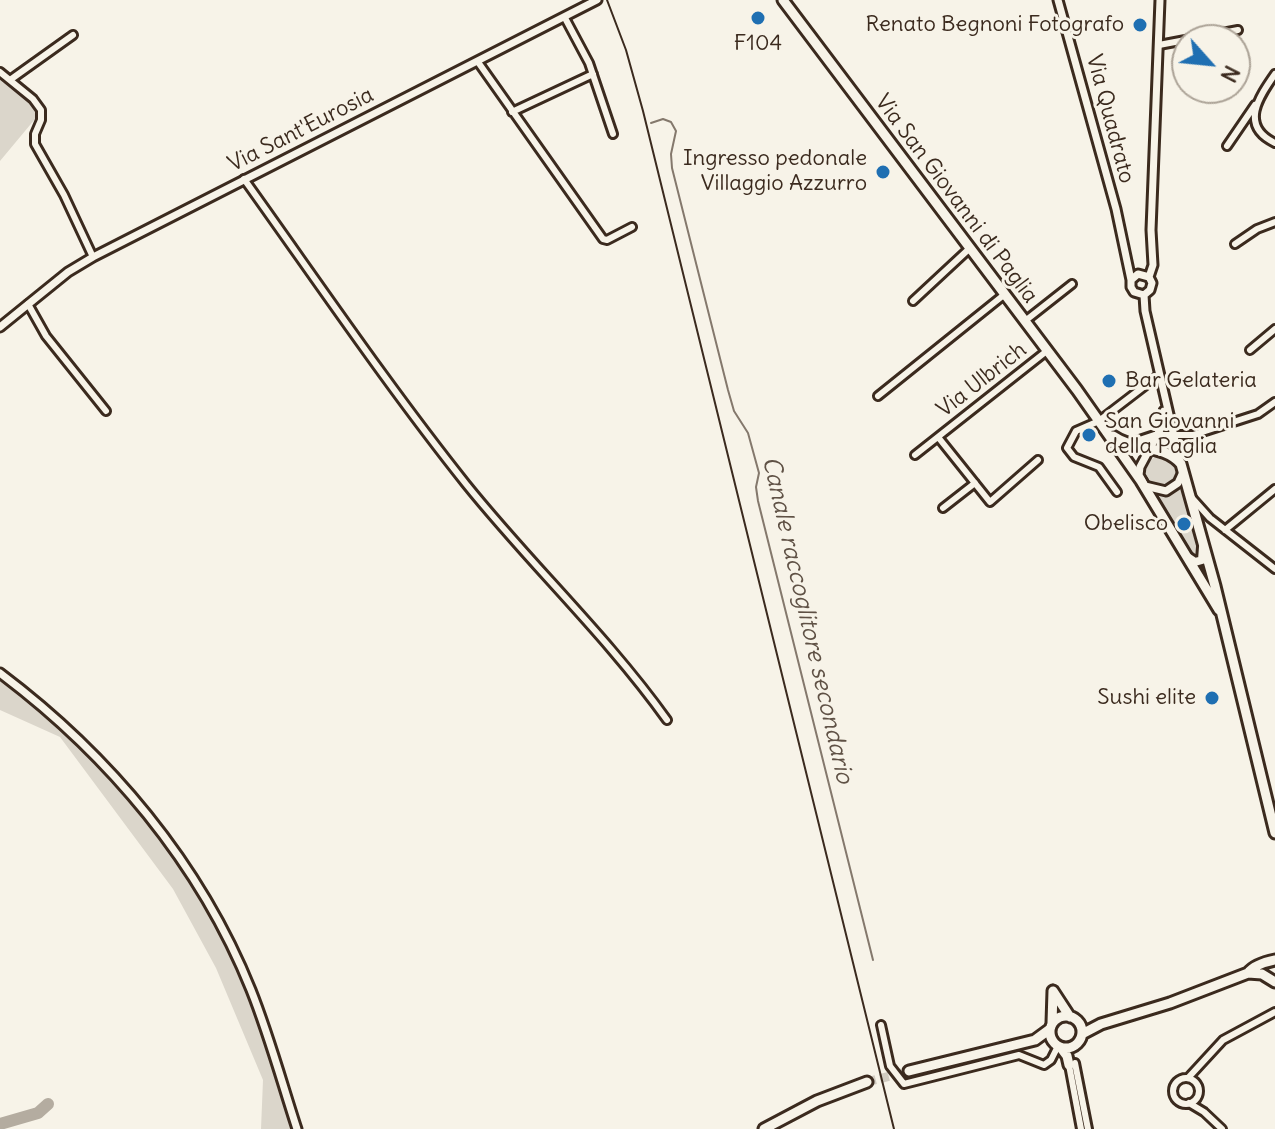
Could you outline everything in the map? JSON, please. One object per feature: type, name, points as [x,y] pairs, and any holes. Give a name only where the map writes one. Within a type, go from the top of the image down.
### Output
[{"type":"main road","name":"Via San Giovanni di Paglia","points":[[783,0],[1107,432],[1141,481],[1219,610]]},
{"type":"main road","points":[[1107,432],[1128,444],[1168,453],[1182,468],[1275,833]]},
{"type":"main road","points":[[1189,558],[1195,562],[1202,560],[1203,545]]},
{"type":"main road","points":[[1248,973],[1251,969],[1275,961],[1275,982]]},
{"type":"main road","points":[[1072,1064],[1075,1045],[1082,1034],[1101,1024],[1170,1003],[1248,973],[1262,974],[1275,982]]},
{"type":"main road","points":[[1072,1064],[1057,1045],[1051,1026],[1053,991],[1082,1034]]},
{"type":"main road","points":[[1035,1040],[1057,1019],[1101,1024]]},
{"type":"main road","points":[[909,1071],[1035,1040],[1075,1045]]},
{"type":"main road","points":[[764,1129],[817,1101],[867,1082]]},
{"type":"street","name":"Via Sant'Eurosia","points":[[0,327],[68,272],[93,257],[597,0]]},
{"type":"street","name":"Via Quadrato","points":[[1058,0],[1126,249],[1131,280]]},
{"type":"street","points":[[1144,295],[1151,287],[1149,277],[1153,265],[1151,230],[1160,0]]},
{"type":"street","points":[[565,18],[593,74],[613,134]]},
{"type":"street","points":[[10,80],[73,35]]},
{"type":"street","points":[[1159,45],[1171,43]]},
{"type":"street","points":[[478,62],[603,239],[607,240],[632,227]]},
{"type":"street","points":[[0,72],[33,99],[41,110],[35,144],[64,195],[93,257]]},
{"type":"street","points":[[512,112],[593,74]]},
{"type":"street","points":[[1227,146],[1275,74]]},
{"type":"street","points":[[1255,105],[1256,125],[1275,143]]},
{"type":"street","points":[[244,179],[466,485],[566,601],[606,640],[667,720]]},
{"type":"street","points":[[1235,244],[1257,229],[1275,222]]},
{"type":"street","points":[[913,301],[970,248]]},
{"type":"street","name":"Via Quadrato","points":[[1126,249],[1138,274]]},
{"type":"street","points":[[1144,295],[1134,292],[1131,280],[1138,274],[1149,277]]},
{"type":"street","points":[[1025,321],[1072,284]]},
{"type":"street","points":[[878,396],[1005,294]]},
{"type":"street","points":[[1144,295],[1159,375],[1182,468],[1178,483],[1166,491],[1151,489],[1141,481],[1139,471],[1164,419],[1164,397]]},
{"type":"street","points":[[28,304],[46,336],[106,411]]},
{"type":"street","points":[[1250,350],[1275,329]]},
{"type":"street","name":"Via Ulbrich","points":[[915,455],[1048,350]]},
{"type":"street","points":[[1117,492],[1105,472],[1074,457],[1067,448],[1076,431],[1099,421],[1159,375]]},
{"type":"street","points":[[1128,444],[1156,435],[1187,437],[1258,414],[1275,403]]},
{"type":"street","name":"Via Ulbrich","points":[[938,437],[975,483]]},
{"type":"street","points":[[943,508],[975,483],[990,502],[1038,460]]},
{"type":"street","points":[[1225,530],[1275,489]]},
{"type":"street","points":[[1190,496],[1207,515],[1275,569]]},
{"type":"street","points":[[1196,520],[1207,515]]},
{"type":"street","points":[[0,673],[36,700],[95,755],[139,803],[175,850],[206,900],[244,975],[297,1129]]},
{"type":"street","points":[[1191,1080],[1223,1040],[1275,1012]]},
{"type":"street","points":[[881,1025],[890,1066],[904,1084],[1019,1055],[1044,1065],[1051,1060],[1057,1045]]},
{"type":"street","points":[[1072,1064],[1081,1129]]},
{"type":"street","points":[[1072,1064],[1088,1129]]},
{"type":"street","points":[[1204,1112],[1198,1096],[1199,1089],[1191,1080],[1180,1080],[1174,1090],[1179,1101],[1204,1112],[1222,1129]]},
{"type":"street","points":[[1189,1103],[1198,1096]]},
{"type":"shaded area","points":[[0,75],[40,113],[0,161]]},
{"type":"shaded area","points":[[1161,456],[1172,461],[1177,472],[1172,483],[1161,488],[1150,483],[1145,472],[1150,461]]},
{"type":"shaded area","points":[[1177,489],[1182,491],[1199,554],[1195,558],[1158,500],[1161,495]]},
{"type":"shaded area","points":[[0,676],[59,725],[113,779],[161,838],[182,870],[226,942],[243,977],[294,1129],[261,1129],[263,1080],[216,968],[173,889],[60,737],[0,710]]},
{"type":"waterway","name":"Canale raccoglitore secondario","points":[[651,123],[663,119],[671,122],[676,131],[671,154],[672,168],[728,390],[734,411],[748,433],[759,473],[756,487],[758,501],[873,960]]},
{"type":"waterway","points":[[0,1124],[38,1113],[48,1104]]},
{"type":"tunnel","points":[[867,1082],[909,1071]]},
{"type":"railway","points":[[607,0],[626,50],[643,111],[894,1129]]},
{"type":"place","name":"F104","points":[[758,18]]},
{"type":"place","name":"Renato Begnoni Fotografo","points":[[1140,25]]},
{"type":"place","name":"Ingresso pedonale Villaggio Azzurro","points":[[883,172]]},
{"type":"place","name":"Bar Gelateria","points":[[1109,381]]},
{"type":"place","name":"San Giovanni della Paglia","points":[[1089,435]]},
{"type":"place","name":"Obelisco","points":[[1184,524]]},
{"type":"place","name":"Sushi elite","points":[[1212,698]]}]
